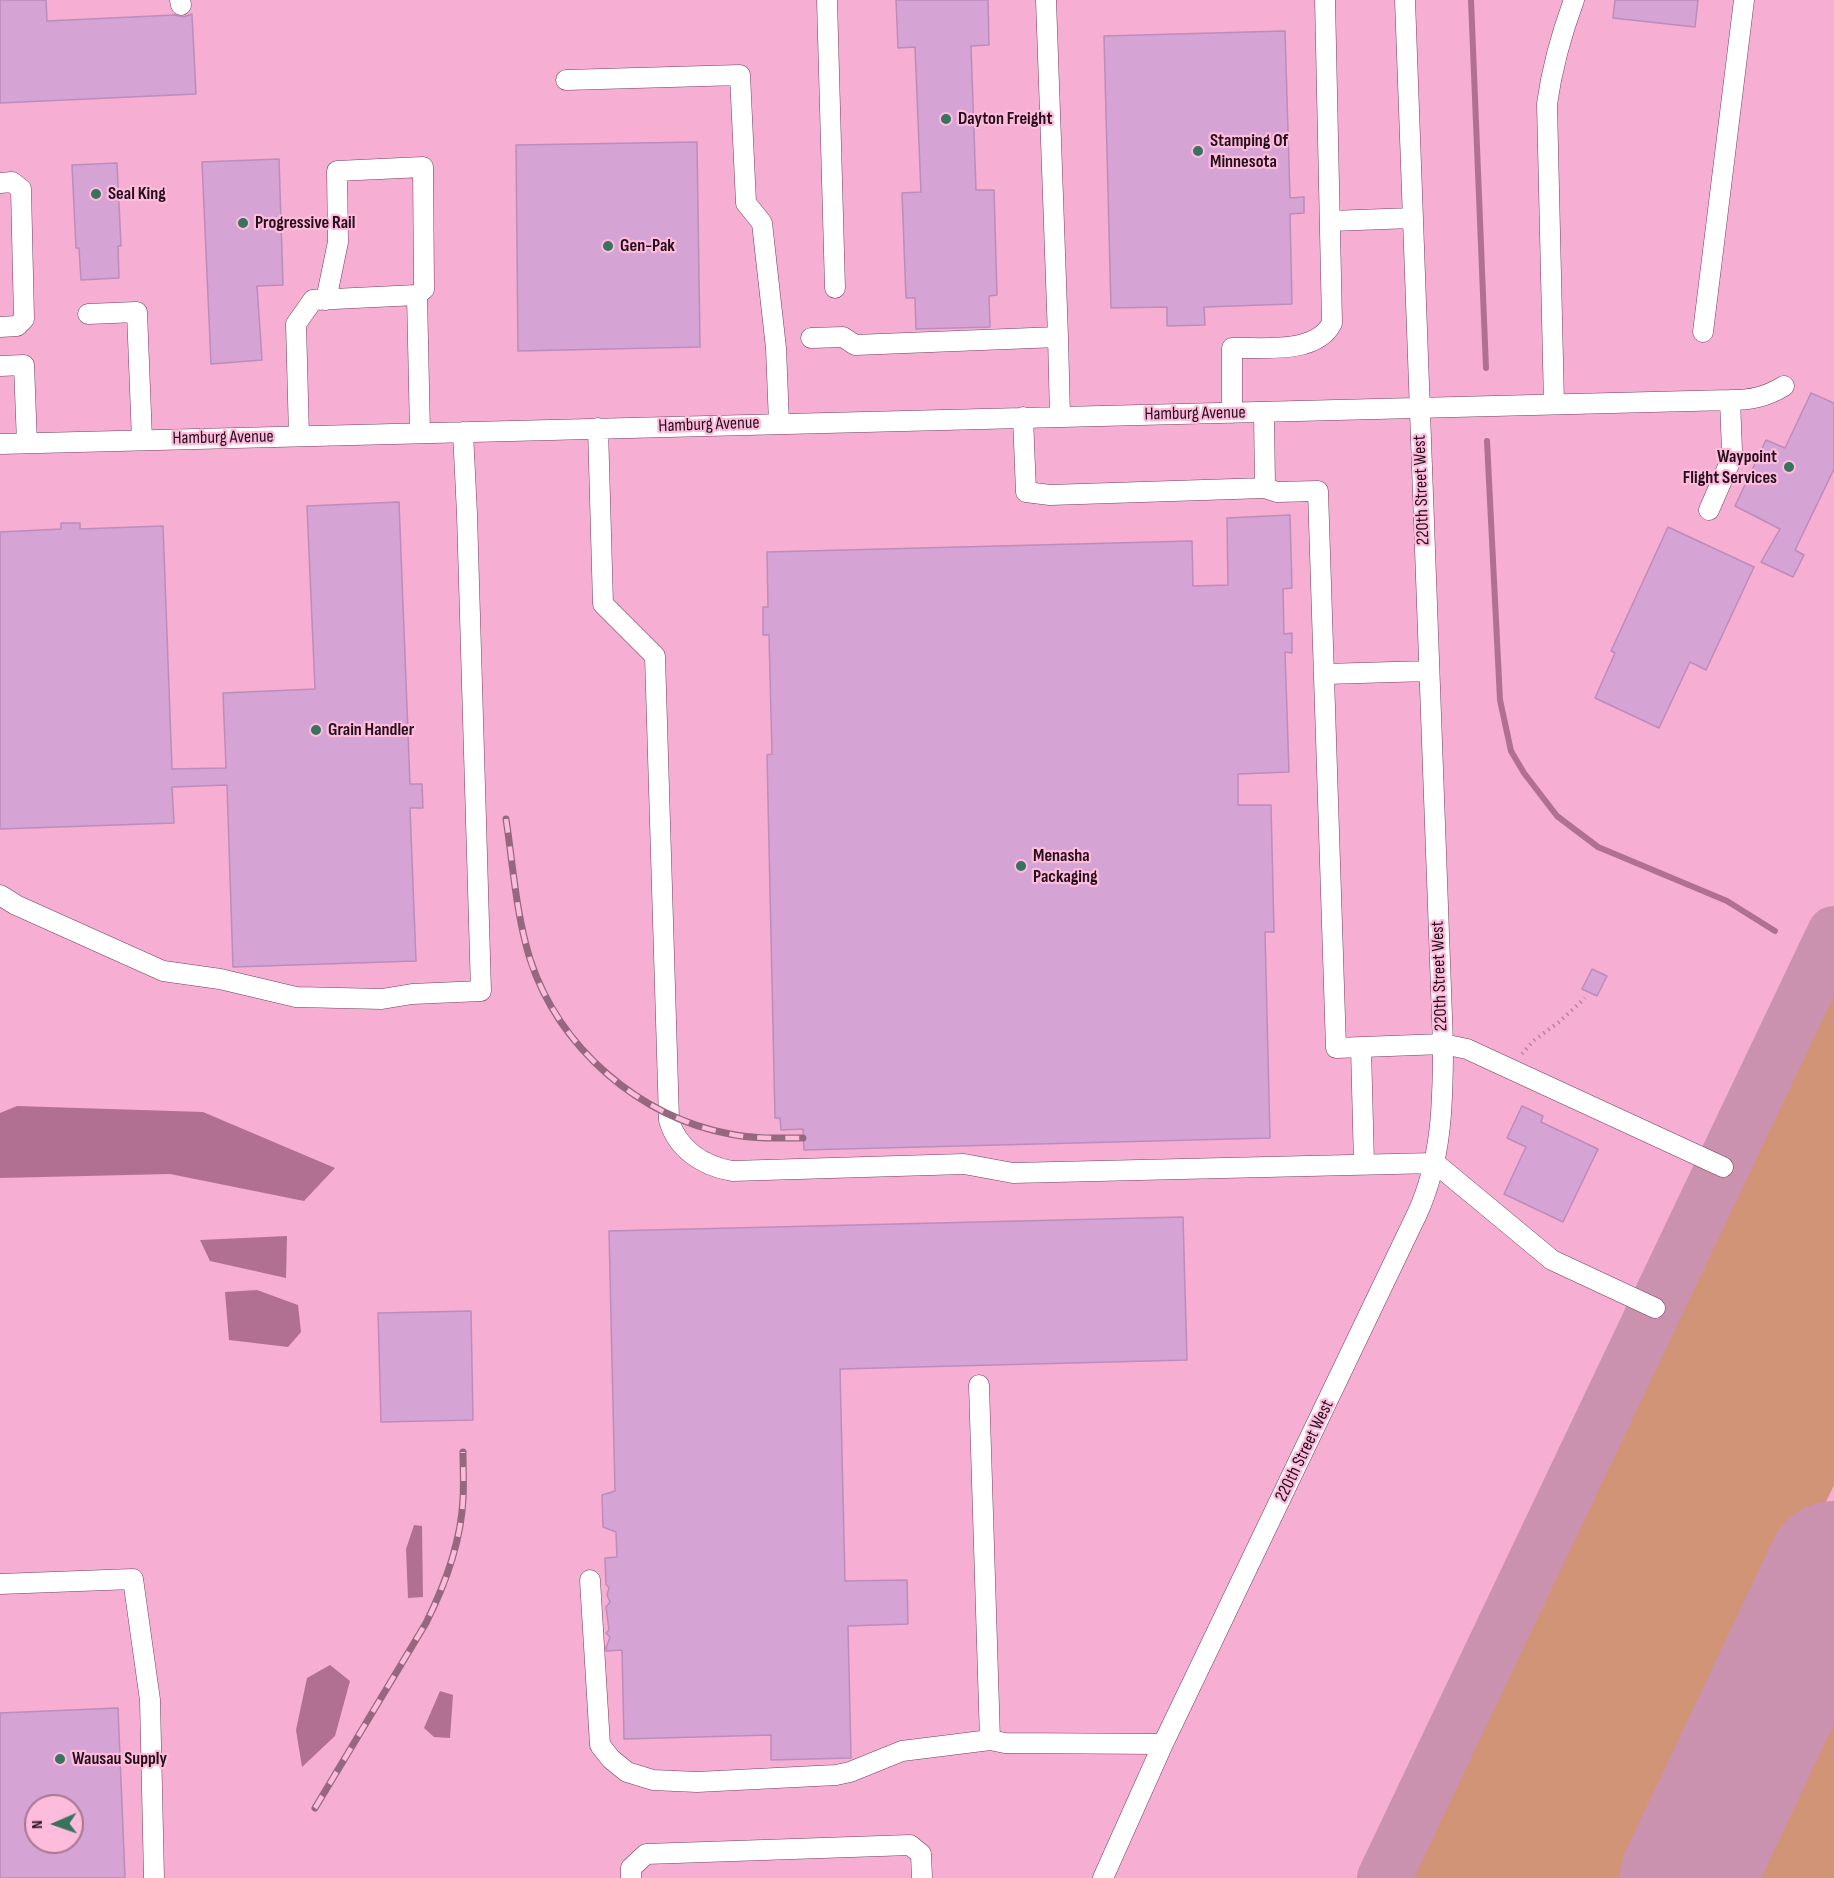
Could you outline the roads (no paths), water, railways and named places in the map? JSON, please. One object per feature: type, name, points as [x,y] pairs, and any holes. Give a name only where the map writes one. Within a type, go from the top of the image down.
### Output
[{"type":"street","points":[[827,0],[836,288]]},
{"type":"street","points":[[1046,0],[1060,417]]},
{"type":"street","points":[[1232,413],[1232,348],[1299,346],[1318,339],[1329,330],[1333,317],[1325,0]]},
{"type":"street","name":"220th Street West","points":[[1104,1878],[1163,1744],[1417,1214],[1435,1163],[1442,1110],[1443,1044],[1418,409],[1405,0]]},
{"type":"street","points":[[1554,404],[1547,105],[1551,72],[1574,0]]},
{"type":"street","points":[[1703,332],[1744,0]]},
{"type":"street","points":[[566,80],[740,75],[746,204],[762,223],[776,348],[779,423]]},
{"type":"street","points":[[299,436],[296,324],[313,300],[326,300],[417,295],[424,289],[423,167],[337,171],[338,242],[326,300]]},
{"type":"street","points":[[0,183],[12,183],[21,189],[24,319],[17,326],[0,327]]},
{"type":"street","points":[[1331,221],[1412,218]]},
{"type":"street","points":[[417,295],[420,433]]},
{"type":"street","points":[[88,314],[136,312],[142,440]]},
{"type":"street","points":[[811,338],[843,337],[855,345],[1058,337]]},
{"type":"street","points":[[0,366],[24,365],[27,443]]},
{"type":"street","name":"Hamburg Avenue","points":[[0,444],[1730,400],[1754,399],[1784,386]]},
{"type":"street","points":[[1709,510],[1730,462],[1732,451],[1730,400]]},
{"type":"street","points":[[1264,412],[1265,488]]},
{"type":"street","points":[[1023,417],[1026,492],[1050,495],[1265,488],[1277,492],[1318,491],[1336,1048],[1443,1044],[1467,1049],[1723,1167]]},
{"type":"street","points":[[598,428],[603,604],[655,656],[669,1120],[678,1142],[701,1160],[717,1168],[732,1171],[964,1164],[1013,1173],[1435,1163],[1552,1260],[1655,1308]]},
{"type":"street","points":[[0,895],[16,905],[163,971],[195,974],[296,997],[382,999],[412,994],[481,991],[463,432]]},
{"type":"street","points":[[1324,674],[1429,671]]},
{"type":"street","points":[[1361,1048],[1364,1164]]},
{"type":"street","points":[[979,1385],[990,1740]]},
{"type":"street","points":[[0,1584],[133,1579],[150,1700],[154,1878]]},
{"type":"street","points":[[590,1580],[600,1745],[611,1759],[627,1772],[653,1780],[697,1782],[836,1775],[850,1772],[903,1751],[990,1740],[1005,1743],[1163,1744]]},
{"type":"street","points":[[631,1878],[631,1868],[646,1854],[910,1845],[921,1854],[922,1878]]},
{"type":"waterway","points":[[1471,0],[1486,368]]},
{"type":"waterway","points":[[1487,441],[1500,700],[1511,751],[1524,773],[1557,816],[1598,847],[1727,901],[1775,931]]},
{"type":"railway","points":[[506,819],[518,907],[530,959],[543,991],[561,1022],[582,1049],[607,1074],[634,1095],[664,1112],[696,1125],[748,1137],[803,1138]]},
{"type":"railway","points":[[315,1808],[426,1623],[440,1594],[451,1563],[462,1515],[463,1452]]},
{"type":"place","name":"Dayton Freight","points":[[946,119]]},
{"type":"place","name":"Stamping Of Minnesota","points":[[1198,151]]},
{"type":"place","name":"Seal King","points":[[96,194]]},
{"type":"place","name":"Progressive Rail","points":[[243,223]]},
{"type":"place","name":"Gen-Pak","points":[[608,246]]},
{"type":"place","name":"Waypoint Flight Services","points":[[1789,467]]},
{"type":"place","name":"Grain Handler","points":[[316,730]]},
{"type":"place","name":"Menasha Packaging","points":[[1021,866]]},
{"type":"place","name":"Wausau Supply","points":[[60,1759]]}]
